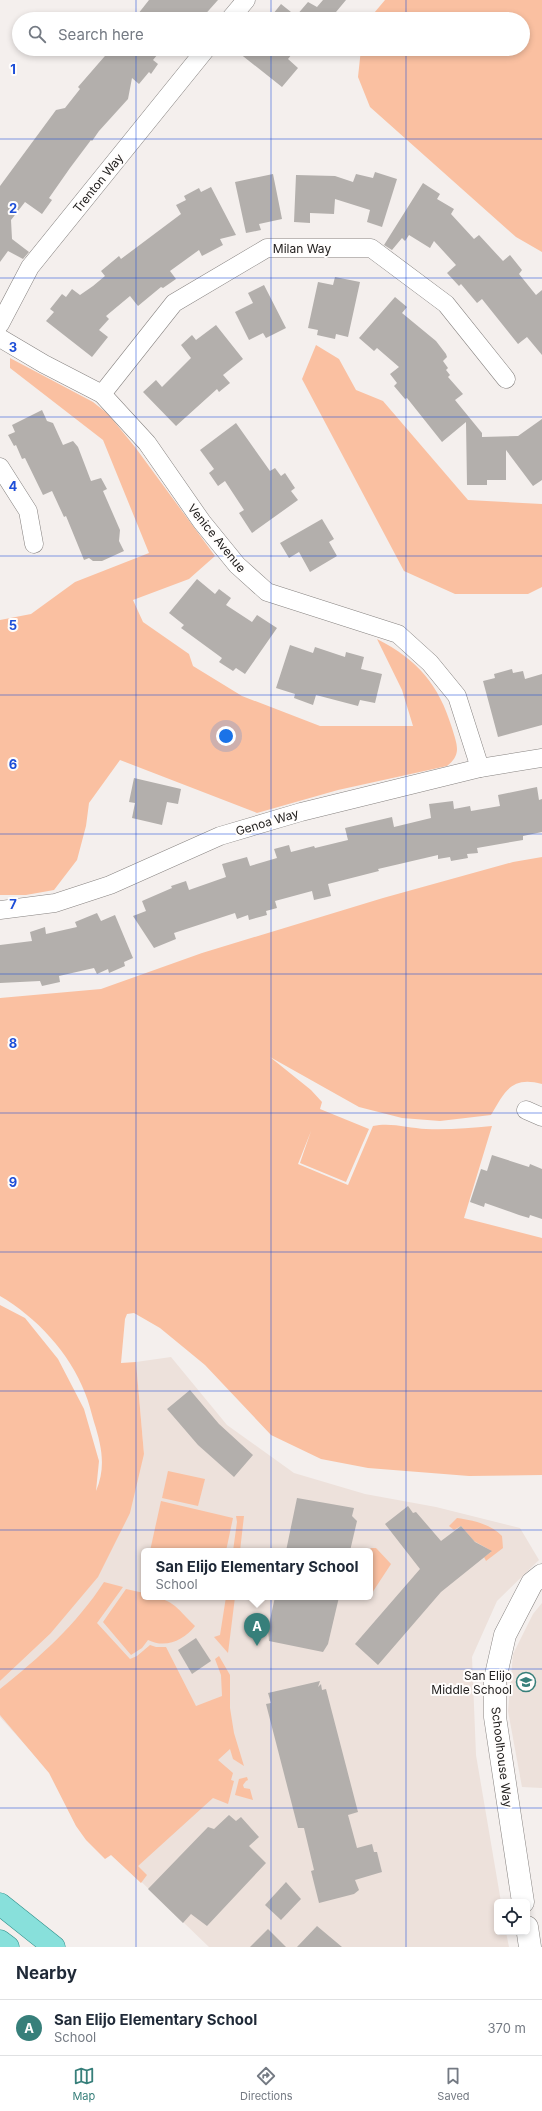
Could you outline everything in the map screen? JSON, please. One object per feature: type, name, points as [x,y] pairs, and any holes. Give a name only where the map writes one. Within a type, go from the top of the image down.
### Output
[{"type":"main road","points":[[0,1904],[54,1947]]},
{"type":"main road","points":[[0,1941],[8,1947]]},
{"type":"street","points":[[236,12],[246,0]]},
{"type":"street","name":"Trenton Way","points":[[0,324],[30,267],[200,56]]},
{"type":"street","name":"Milan Way","points":[[102,394],[174,303],[267,248],[371,248],[446,304],[506,379]]},
{"type":"street","name":"Venice Avenue","points":[[0,338],[102,394],[147,443],[202,522],[237,565],[267,592],[398,634],[430,663],[457,696],[480,768]]},
{"type":"street","points":[[0,467],[28,511],[34,544]]},
{"type":"street","name":"Genoa Way","points":[[0,910],[55,903],[110,885],[220,836],[301,812],[480,768],[542,758]]},
{"type":"street","name":"Schoolhouse Way","points":[[523,1899],[495,1717],[495,1679],[505,1635],[532,1583],[542,1575]]},
{"type":"street","points":[[528,1935],[530,1947]]},
{"type":"shaded area","points":[[385,0],[542,0],[542,252],[516,237],[370,107],[358,77],[360,56],[530,56],[530,12],[375,12]]},
{"type":"shaded area","points":[[316,345],[339,359],[356,390],[383,401],[468,500],[542,504],[542,587],[528,594],[455,594],[404,571],[302,379]]},
{"type":"shaded area","points":[[10,358],[93,402],[108,414],[135,447],[215,556],[189,579],[133,600],[143,622],[189,654],[193,666],[242,696],[320,726],[413,726],[402,690],[377,639],[391,647],[415,665],[425,675],[441,699],[457,744],[455,757],[452,762],[447,766],[338,790],[257,813],[120,760],[89,803],[86,826],[77,860],[54,890],[26,895],[0,895],[0,620],[31,614],[75,582],[149,553],[103,440],[10,368]]},
{"type":"shaded area","points":[[542,857],[542,1084],[523,1082],[516,1084],[505,1093],[491,1115],[440,1121],[402,1118],[359,1107],[270,1057],[311,1090],[322,1102],[320,1109],[369,1129],[346,1182],[300,1163],[311,1131],[298,1164],[348,1185],[373,1126],[393,1125],[434,1129],[459,1129],[492,1126],[464,1218],[542,1238],[542,1475],[469,1476],[368,1468],[321,1459],[271,1435],[205,1365],[160,1328],[134,1313],[127,1314],[125,1319],[121,1363],[136,1362],[144,1454],[130,1513],[98,1577],[50,1634],[0,1681],[0,1305],[25,1318],[58,1359],[84,1409],[99,1461],[96,1491],[101,1474],[102,1457],[89,1403],[79,1378],[61,1350],[39,1325],[0,1296],[0,998],[101,989],[202,953],[383,898],[513,862]]},
{"type":"shaded area","points":[[171,1357],[227,1425],[294,1473],[365,1494],[436,1507],[520,1528],[539,1560],[497,1601],[472,1657],[476,1755],[500,1899],[494,1899],[494,1935],[507,1935],[509,1947],[209,1947],[69,1812],[57,1780],[0,1717],[0,1681],[50,1634],[144,1454],[136,1362]]},
{"type":"shaded area","points":[[168,1471],[205,1479],[198,1506],[162,1498]]},
{"type":"shaded area","points":[[161,1501],[233,1518],[227,1548],[151,1548]]},
{"type":"shaded area","points":[[236,1516],[244,1516],[240,1548],[233,1548],[237,1522]]},
{"type":"shaded area","points":[[457,1518],[475,1521],[492,1528],[502,1536],[503,1548],[486,1561],[484,1557],[491,1552],[490,1550],[474,1541],[461,1526],[454,1530],[449,1526]]},
{"type":"shaded area","points":[[373,1548],[376,1548],[391,1564],[373,1591]]},
{"type":"shaded area","points":[[104,1582],[123,1587],[97,1623],[130,1659],[137,1656],[150,1645],[156,1647],[166,1647],[196,1706],[222,1696],[221,1675],[215,1659],[219,1656],[230,1675],[230,1708],[234,1733],[244,1766],[233,1759],[230,1749],[218,1760],[233,1773],[231,1780],[234,1781],[228,1804],[213,1798],[138,1866],[147,1875],[141,1883],[111,1855],[105,1859],[86,1840],[76,1826],[49,1773],[0,1715],[0,1689],[43,1653],[70,1626]]},
{"type":"shaded area","points":[[126,1589],[141,1592],[141,1600],[168,1601],[178,1608],[195,1626],[186,1635],[174,1642],[161,1644],[148,1640],[142,1648],[131,1655],[103,1622]]},
{"type":"shaded area","points":[[226,1600],[235,1600],[228,1653],[214,1637],[220,1635]]},
{"type":"shaded area","name":"San Elijo Middle School","points":[[542,1603],[542,1788],[522,1787],[508,1711],[513,1654],[533,1614]]},
{"type":"shaded area","points":[[247,1777],[248,1780],[243,1785],[244,1788],[250,1789],[253,1800],[235,1795],[239,1779]]},
{"type":"building","points":[[149,0],[218,0],[207,12],[140,12]]},
{"type":"building","points":[[323,0],[346,0],[336,12],[299,12],[308,2],[317,7]]},
{"type":"building","points":[[281,4],[291,12],[275,12]]},
{"type":"building","points":[[105,56],[156,56],[153,60],[158,64],[151,74],[149,72],[139,84],[132,78],[128,99],[92,141],[91,140],[70,168],[49,198],[52,200],[42,214],[25,202],[11,220],[12,239],[29,252],[23,259],[8,251],[0,262],[0,186],[56,110],[65,108],[80,89],[78,87]]},
{"type":"building","points":[[243,56],[290,56],[288,59],[298,68],[282,87]]},
{"type":"building","points":[[375,172],[397,179],[382,227],[367,222],[370,210],[335,199],[334,214],[310,213],[310,223],[294,222],[296,175],[335,176],[353,182],[356,174],[373,178]]},
{"type":"building","points":[[273,174],[282,219],[259,224],[261,230],[246,233],[235,182]]},
{"type":"building","points":[[423,183],[440,194],[437,199],[454,209],[451,214],[474,239],[479,235],[503,261],[510,255],[522,270],[519,274],[536,295],[542,290],[542,355],[527,337],[518,344],[482,299],[477,303],[461,284],[459,286],[447,273],[456,265],[434,241],[430,248],[409,235],[405,241],[402,238],[392,250],[384,245]]},
{"type":"building","points":[[211,187],[236,235],[220,239],[223,245],[202,256],[199,250],[170,271],[176,279],[163,288],[161,287],[138,306],[130,296],[106,316],[109,319],[99,330],[108,337],[92,357],[46,321],[54,312],[50,309],[62,294],[66,297],[72,289],[80,295],[93,286],[105,276],[101,271],[119,256],[121,259],[181,214],[176,205],[186,200],[184,196],[199,188],[201,192]]},
{"type":"building","points":[[335,277],[360,282],[348,337],[336,334],[335,339],[317,335],[318,330],[308,328],[318,282],[333,285]]},
{"type":"building","points":[[264,285],[286,328],[266,338],[263,333],[249,340],[235,312],[253,303],[248,293]]},
{"type":"building","points":[[395,297],[407,307],[402,313],[436,341],[446,354],[447,357],[443,361],[448,368],[446,370],[450,375],[448,377],[463,394],[455,400],[482,433],[482,437],[518,436],[542,419],[542,480],[533,486],[506,450],[506,480],[487,480],[487,485],[467,485],[466,422],[442,442],[407,398],[405,399],[394,386],[397,383],[390,374],[399,367],[377,348],[374,351],[359,338]]},
{"type":"building","points":[[216,325],[243,359],[223,375],[230,383],[219,392],[217,389],[176,426],[143,392],[156,380],[162,387],[191,358],[181,345],[192,335],[196,340]]},
{"type":"building","points":[[42,410],[47,421],[53,423],[63,445],[73,441],[78,447],[91,481],[101,478],[107,489],[103,491],[120,530],[119,541],[124,551],[102,561],[93,561],[89,558],[84,560],[66,516],[64,517],[52,491],[43,495],[25,458],[22,459],[16,445],[14,446],[8,435],[15,432],[12,425]]},
{"type":"building","points":[[236,423],[270,471],[275,468],[281,476],[285,473],[295,488],[291,491],[298,500],[252,533],[239,513],[244,510],[225,481],[218,486],[209,473],[214,469],[200,450]]},
{"type":"building","points":[[322,519],[334,539],[329,542],[337,556],[310,572],[299,552],[289,558],[280,543]]},
{"type":"building","points":[[197,579],[215,594],[219,589],[231,598],[226,605],[252,622],[257,615],[277,628],[245,674],[236,668],[233,671],[219,662],[222,658],[181,628],[184,625],[169,613]]},
{"type":"building","points":[[290,645],[313,653],[315,647],[345,657],[346,652],[364,657],[361,669],[382,674],[375,703],[360,700],[358,706],[316,695],[313,705],[294,698],[295,694],[276,688]]},
{"type":"building","points":[[512,669],[513,673],[523,671],[525,679],[542,674],[542,725],[498,737],[483,681],[495,678],[494,674]]},
{"type":"building","points":[[134,778],[181,789],[178,804],[167,802],[162,825],[132,818],[135,803],[129,802]]},
{"type":"building","points":[[537,787],[539,800],[542,799],[542,832],[523,836],[523,840],[477,848],[478,853],[467,854],[468,858],[451,861],[450,857],[438,859],[438,855],[378,869],[379,871],[328,884],[331,896],[314,900],[312,891],[275,901],[277,908],[266,911],[267,915],[249,920],[248,915],[237,919],[235,913],[174,933],[176,939],[154,948],[133,916],[146,911],[142,901],[172,888],[171,886],[186,881],[189,890],[226,877],[222,864],[247,857],[250,866],[277,858],[274,849],[289,845],[291,852],[348,840],[345,828],[392,817],[394,827],[431,818],[429,804],[453,801],[454,809],[470,806],[471,811],[500,806],[498,795]]},
{"type":"building","points":[[97,913],[101,921],[115,915],[133,958],[124,962],[125,966],[109,973],[108,969],[97,974],[94,968],[59,976],[60,982],[42,986],[40,981],[0,983],[0,945],[32,941],[30,932],[45,927],[46,934],[77,927],[75,922]]},
{"type":"building","points":[[492,1155],[529,1167],[530,1164],[542,1169],[542,1219],[530,1215],[529,1218],[485,1203],[484,1207],[470,1202],[481,1169],[487,1171]]},
{"type":"building","points":[[190,1390],[219,1424],[253,1455],[234,1477],[198,1445],[167,1409]]},
{"type":"building","points":[[297,1498],[354,1508],[352,1516],[357,1521],[351,1548],[287,1548]]},
{"type":"building","points":[[408,1506],[413,1513],[416,1512],[441,1541],[461,1526],[475,1542],[492,1551],[441,1592],[378,1665],[355,1644],[420,1569],[385,1524]]},
{"type":"building","points":[[274,1600],[338,1600],[328,1644],[323,1652],[269,1641],[268,1629]]},
{"type":"building","points":[[196,1638],[211,1661],[192,1674],[178,1650]]},
{"type":"building","points":[[320,1681],[318,1687],[321,1684],[322,1690],[326,1689],[358,1812],[348,1815],[357,1848],[372,1844],[374,1852],[377,1852],[382,1872],[355,1880],[359,1890],[354,1894],[319,1903],[311,1871],[314,1870],[304,1828],[298,1828],[266,1704],[271,1703],[268,1693]]},
{"type":"building","points":[[229,1815],[236,1821],[241,1817],[259,1837],[249,1846],[266,1863],[207,1926],[191,1914],[183,1923],[148,1889],[208,1827],[214,1829]]},
{"type":"building","points":[[286,1882],[301,1899],[281,1920],[265,1905]]},
{"type":"building","points":[[317,1926],[342,1947],[297,1947]]},
{"type":"building","points":[[268,1929],[286,1947],[250,1947]]},
{"type":"place","name":"San Elijo Elementary School","points":[[257,1646]]},
{"type":"place","name":"San Elijo Middle School","points":[[526,1682]]}]
